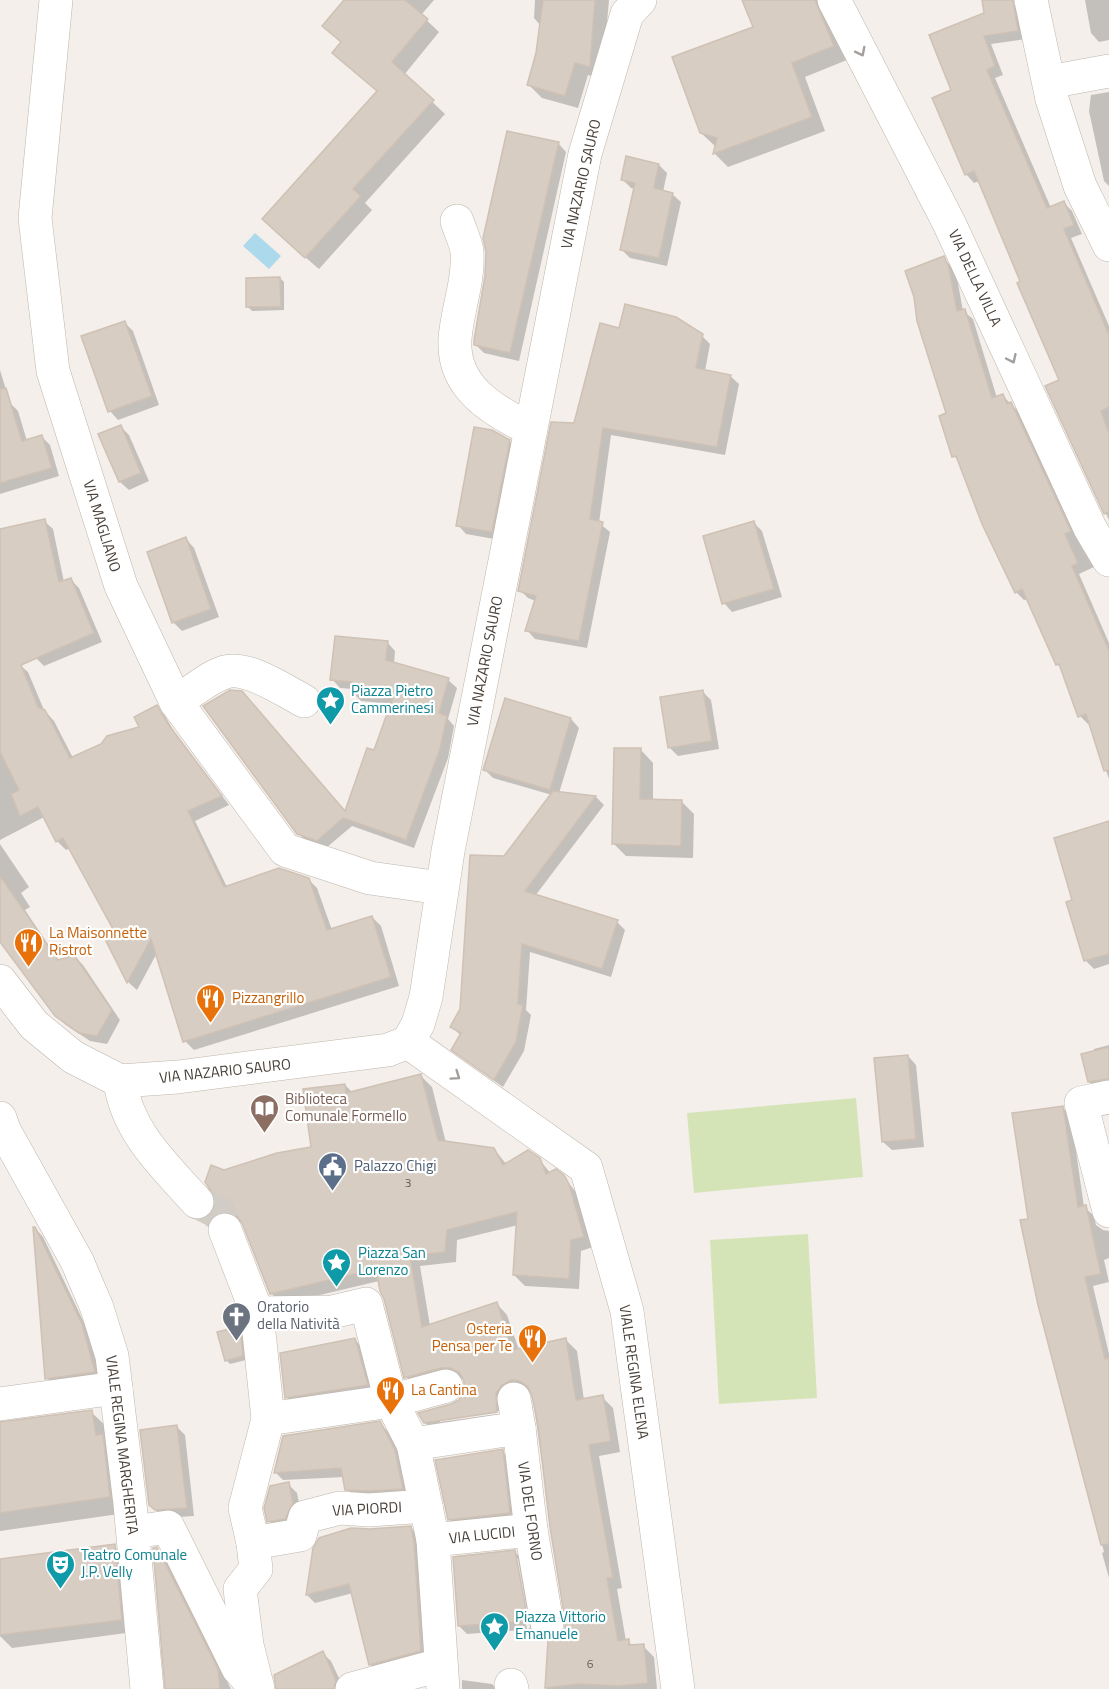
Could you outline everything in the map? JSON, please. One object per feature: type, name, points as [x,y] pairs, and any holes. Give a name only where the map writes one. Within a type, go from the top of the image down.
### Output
[{"type":"street","name":"VIA MAGLIANO","points":[[56,0],[35,218],[53,371],[121,586],[176,702],[285,850],[370,878],[441,888]]},
{"type":"street","name":"VIA NAZARIO SAURO","points":[[120,1081],[178,1077],[388,1050],[408,1042],[418,1024],[426,998],[441,888],[585,154],[627,14],[640,0]]},
{"type":"street","name":"VIA DELLA VILLA","points":[[834,0],[949,222],[1090,528],[1109,560]]},
{"type":"street","points":[[1030,0],[1048,82],[1080,186],[1109,245]]},
{"type":"street","points":[[1048,82],[1109,71]]},
{"type":"street","points":[[457,221],[467,250],[455,339],[456,362],[466,384],[480,398],[507,418],[530,429]]},
{"type":"street","points":[[176,702],[205,682],[227,671],[251,674],[304,701]]},
{"type":"street","points":[[0,981],[34,1025],[73,1057],[120,1081],[122,1099],[142,1140],[197,1202]]},
{"type":"street","name":"VIALE REGINA ELENA","points":[[408,1042],[586,1168],[627,1311],[678,1689]]},
{"type":"street","points":[[1095,1100],[1109,1211]]},
{"type":"street","name":"VIALE REGINA MARGHERITA","points":[[0,1118],[4,1130],[77,1261],[97,1308],[109,1347],[133,1532],[147,1689]]},
{"type":"street","points":[[225,1230],[257,1313],[268,1419],[245,1508],[256,1569],[240,1589],[247,1645],[258,1689]]},
{"type":"street","points":[[257,1313],[332,1312],[366,1304],[391,1401],[413,1444],[433,1540],[442,1677],[352,1689]]},
{"type":"street","points":[[268,1419],[391,1401],[446,1386]]},
{"type":"street","points":[[0,1404],[116,1388]]},
{"type":"street","name":"VIA DEL FORNO","points":[[413,1444],[516,1414],[531,1530],[548,1623]]},
{"type":"street","name":"VIA PIORDI","points":[[253,1543],[300,1535],[305,1517],[340,1508],[369,1510],[426,1506]]},
{"type":"street","points":[[133,1532],[168,1527],[238,1668],[258,1689]]},
{"type":"street","name":"VIA LUCIDI","points":[[433,1540],[531,1530]]},
{"type":"green space","points":[[856,1098],[863,1177],[694,1193],[687,1113]]},
{"type":"green space","points":[[808,1234],[817,1398],[719,1404],[710,1240]]},
{"type":"water","points":[[255,233],[281,256],[269,269],[243,246]]},
{"type":"building","points":[[344,0],[405,0],[428,19],[392,62],[434,100],[353,189],[361,196],[305,258],[262,219],[377,91],[332,53],[341,42],[322,26]]},
{"type":"building","points":[[543,0],[595,0],[590,67],[575,63],[565,96],[527,85],[536,53]]},
{"type":"building","points":[[742,0],[815,0],[834,46],[792,63],[812,117],[713,154],[717,138],[700,133],[672,57],[753,27]]},
{"type":"building","points":[[982,0],[1013,0],[1018,31],[984,36],[995,66],[987,70],[1047,208],[1064,201],[1074,225],[1064,229],[1109,335],[1109,407],[1101,411],[1109,433],[1109,512],[1104,514],[1045,386],[1059,380],[1017,283],[1020,281],[974,171],[965,175],[932,98],[951,90],[929,35],[984,13]]},
{"type":"building","points":[[507,131],[559,142],[510,353],[474,345],[485,276],[486,252],[483,238]]},
{"type":"building","points":[[626,156],[659,164],[654,188],[673,193],[659,258],[620,250],[635,183],[621,180]]},
{"type":"building","points":[[944,256],[949,268],[957,311],[965,309],[992,398],[1003,394],[1007,404],[1011,402],[1071,531],[1065,534],[1078,563],[1072,566],[1109,651],[1109,770],[1104,771],[1086,714],[1078,717],[1059,664],[1056,665],[1022,589],[1015,593],[982,524],[956,456],[952,457],[939,416],[946,413],[917,321],[914,297],[905,271]]},
{"type":"building","points":[[280,277],[281,307],[246,307],[246,278]]},
{"type":"building","points":[[625,304],[676,317],[703,334],[696,368],[731,375],[717,447],[603,428],[590,519],[603,522],[579,641],[525,631],[536,596],[518,591],[551,422],[574,423],[600,323],[619,328]]},
{"type":"building","points":[[125,321],[152,396],[108,412],[81,336]]},
{"type":"building","points":[[6,388],[22,441],[42,435],[52,468],[0,483],[0,389]]},
{"type":"building","points":[[121,425],[141,473],[119,482],[98,434]]},
{"type":"building","points":[[474,427],[492,430],[510,440],[492,532],[456,526]]},
{"type":"building","points":[[45,519],[59,582],[71,578],[94,633],[21,665],[38,707],[45,710],[70,758],[101,744],[107,736],[139,727],[134,717],[157,705],[168,724],[222,796],[188,811],[224,887],[279,868],[309,878],[327,930],[372,916],[391,977],[183,1042],[151,939],[127,983],[106,941],[114,931],[63,838],[56,842],[38,807],[20,816],[11,794],[19,790],[0,752],[0,529]]},
{"type":"building","points":[[754,521],[774,589],[722,604],[703,536]]},
{"type":"building","points":[[186,537],[211,609],[172,623],[147,552]]},
{"type":"building","points":[[335,636],[388,641],[386,660],[449,678],[439,713],[447,716],[440,749],[406,840],[343,818],[317,841],[297,834],[203,706],[230,690],[242,691],[345,811],[367,748],[374,750],[393,697],[351,694],[352,682],[330,680]]},
{"type":"building","points":[[703,690],[712,741],[668,748],[660,697]]},
{"type":"building","points":[[505,698],[571,718],[550,790],[483,770]]},
{"type":"building","points":[[614,748],[641,748],[640,799],[682,800],[681,846],[612,844]]},
{"type":"building","points":[[553,791],[596,796],[525,891],[618,920],[602,969],[522,944],[518,1004],[523,1005],[516,1042],[494,1080],[451,1050],[461,1033],[450,1027],[460,1009],[470,855],[504,856]]},
{"type":"building","points":[[1109,821],[1109,954],[1084,961],[1066,902],[1072,900],[1054,838]]},
{"type":"building","points":[[0,876],[58,960],[74,955],[112,1010],[97,1036],[79,1033],[55,1016],[0,942]]},
{"type":"building","points":[[1109,1047],[1109,1079],[1088,1082],[1081,1054]]},
{"type":"building","points":[[908,1055],[916,1139],[882,1142],[874,1058]]},
{"type":"building","points":[[421,1074],[438,1140],[494,1148],[503,1165],[528,1150],[540,1158],[546,1174],[556,1169],[564,1175],[569,1184],[584,1237],[571,1240],[569,1279],[513,1275],[517,1212],[447,1230],[445,1252],[410,1256],[422,1327],[497,1302],[512,1350],[566,1338],[576,1400],[603,1395],[611,1441],[589,1445],[613,1578],[607,1578],[618,1641],[629,1639],[629,1645],[644,1644],[648,1683],[618,1686],[579,1684],[545,1688],[548,1641],[559,1637],[565,1629],[565,1620],[550,1527],[538,1425],[528,1387],[520,1381],[511,1380],[502,1385],[496,1393],[497,1412],[424,1423],[418,1413],[459,1400],[464,1390],[464,1381],[459,1372],[450,1368],[441,1368],[404,1378],[376,1269],[270,1294],[242,1223],[237,1216],[228,1212],[219,1212],[211,1218],[208,1224],[200,1220],[209,1216],[215,1207],[215,1197],[205,1182],[211,1165],[224,1170],[277,1153],[311,1147],[303,1089],[345,1084],[346,1093]]},
{"type":"building","points":[[1063,1106],[1078,1207],[1086,1205],[1101,1274],[1085,1277],[1105,1359],[1109,1358],[1109,1544],[1101,1545],[1038,1305],[1020,1220],[1028,1219],[1012,1113]]},
{"type":"building","points":[[33,1227],[82,1324],[95,1372],[45,1379]]},
{"type":"building","name":"Oratorio della Natività","points":[[240,1326],[243,1356],[225,1361],[217,1332]]},
{"type":"building","points":[[355,1338],[368,1385],[285,1398],[280,1353]]},
{"type":"building","points":[[92,1410],[96,1435],[103,1434],[110,1497],[0,1513],[0,1422]]},
{"type":"building","points":[[380,1421],[395,1450],[403,1489],[345,1490],[341,1468],[274,1473],[283,1436]]},
{"type":"building","points":[[177,1425],[187,1508],[155,1510],[149,1505],[140,1430]]},
{"type":"building","points":[[503,1449],[510,1513],[448,1520],[435,1460]]},
{"type":"building","points":[[289,1482],[293,1503],[285,1519],[267,1522],[264,1508],[270,1486]]},
{"type":"building","points":[[411,1526],[421,1651],[369,1665],[349,1584],[306,1595],[313,1548],[319,1538],[351,1528]]},
{"type":"building","name":"Teatro Comunale J.P. Velly","points":[[115,1544],[122,1620],[0,1635],[0,1559]]},
{"type":"building","points":[[157,1547],[218,1669],[220,1689],[165,1689],[153,1548]]},
{"type":"building","points":[[515,1550],[528,1621],[458,1626],[453,1557]]},
{"type":"building","points":[[323,1651],[336,1680],[334,1689],[276,1689],[274,1675]]},
{"type":"tunnel","points":[[197,1202],[219,1213],[225,1230]]},
{"type":"place","name":"Piazza Pietro Cammerinesi","points":[[330,726]]},
{"type":"place","name":"La Maisonnette Ristrot","points":[[28,968]]},
{"type":"place","name":"Pizzangrillo","points":[[211,1024]]},
{"type":"place","name":"Biblioteca Comunale Formello","points":[[264,1134]]},
{"type":"place","name":"Palazzo Chigi","points":[[333,1192]]},
{"type":"place","name":"Piazza San Lorenzo","points":[[337,1288]]},
{"type":"place","name":"Oratorio della Natività","points":[[236,1342]]},
{"type":"place","name":"Osteria Pensa per Te","points":[[533,1364]]},
{"type":"place","name":"La Cantina","points":[[390,1416]]},
{"type":"place","name":"Teatro Comunale J.P. Velly","points":[[60,1590]]},
{"type":"place","name":"Piazza Vittorio Emanuele","points":[[494,1652]]}]
